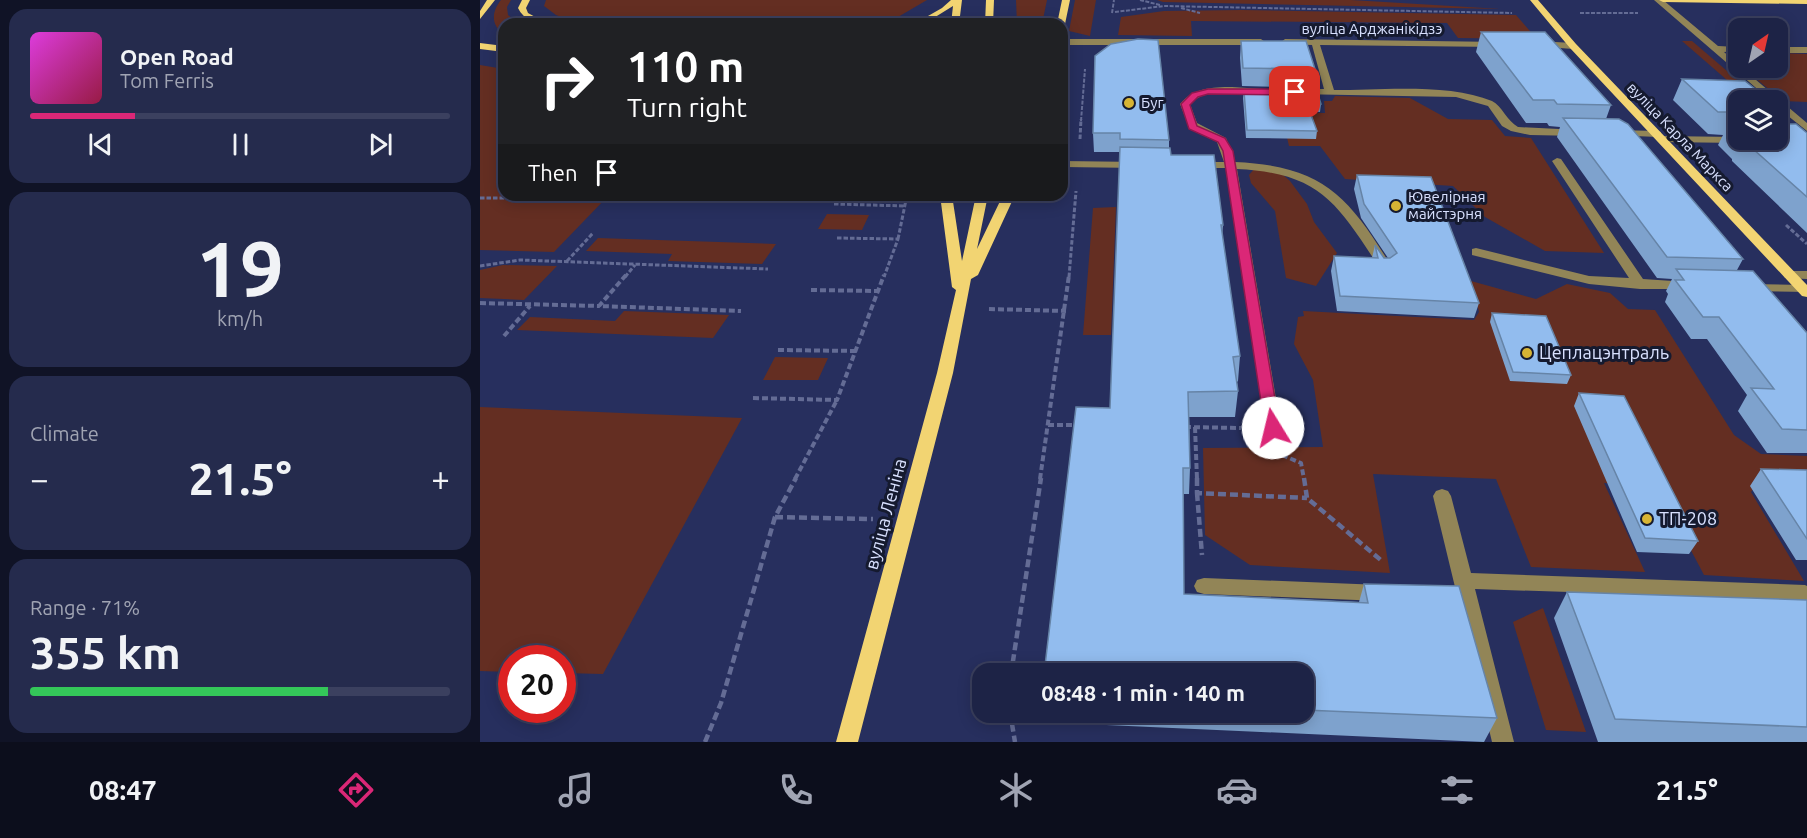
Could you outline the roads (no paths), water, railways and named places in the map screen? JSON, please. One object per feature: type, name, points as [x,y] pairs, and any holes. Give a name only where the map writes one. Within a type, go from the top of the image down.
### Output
[{"type":"main road","points":[[480,17],[491,0]]},
{"type":"main road","points":[[526,0],[522,8],[525,14],[533,18]]},
{"type":"main road","points":[[930,18],[945,10],[956,0]]},
{"type":"main road","points":[[955,18],[956,0]]},
{"type":"main road","points":[[989,18],[990,0]]},
{"type":"main road","points":[[1063,18],[1066,0]]},
{"type":"main road","name":"вуліца Карла Маркса","points":[[1534,0],[1573,46],[1805,291]]},
{"type":"main road","points":[[1663,0],[1807,2]]},
{"type":"main road","points":[[480,35],[494,48]]},
{"type":"main road","points":[[480,46],[498,48]]},
{"type":"main road","name":"вуліца Леніна","points":[[947,201],[959,303]]},
{"type":"main road","name":"вуліца Леніна","points":[[847,742],[945,373],[981,201]]},
{"type":"main road","points":[[959,303],[1007,201]]},
{"type":"street","points":[[1658,0],[1762,90]]},
{"type":"street","name":"вуліца Арджанікідзэ","points":[[1068,42],[1513,44]]},
{"type":"street","points":[[1315,42],[1330,92]]},
{"type":"street","points":[[1525,44],[1573,46]]},
{"type":"street","points":[[1714,49],[1728,49]]},
{"type":"street","points":[[1788,50],[1807,50]]},
{"type":"street","points":[[1273,428],[1231,165],[1222,140],[1192,127],[1187,113],[1187,101],[1195,95],[1208,92],[1330,92],[1466,96],[1491,104],[1506,124],[1515,129],[1537,133],[1594,133]]},
{"type":"street","points":[[1788,112],[1806,126]]},
{"type":"street","points":[[1605,133],[1728,139]]},
{"type":"street","points":[[1557,161],[1640,285]]},
{"type":"street","points":[[1068,164],[1158,165]]},
{"type":"street","points":[[1181,165],[1277,168],[1305,177],[1330,191],[1356,219],[1386,267]]},
{"type":"street","points":[[1476,252],[1571,277],[1640,285],[1705,287]]},
{"type":"street","points":[[1790,274],[1807,275]]},
{"type":"street","points":[[1737,287],[1805,291]]},
{"type":"street","points":[[1442,496],[1503,742]]},
{"type":"street","points":[[1204,586],[1402,594]]},
{"type":"street","points":[[1425,595],[1464,588],[1805,593]]},
{"type":"place","name":"Буг","points":[[1129,103]]},
{"type":"place","name":"Ювелірная майстэрня","points":[[1396,206]]},
{"type":"place","name":"Цеплацэнтраль","points":[[1527,353]]},
{"type":"place","name":"ТП-208","points":[[1647,519]]}]
